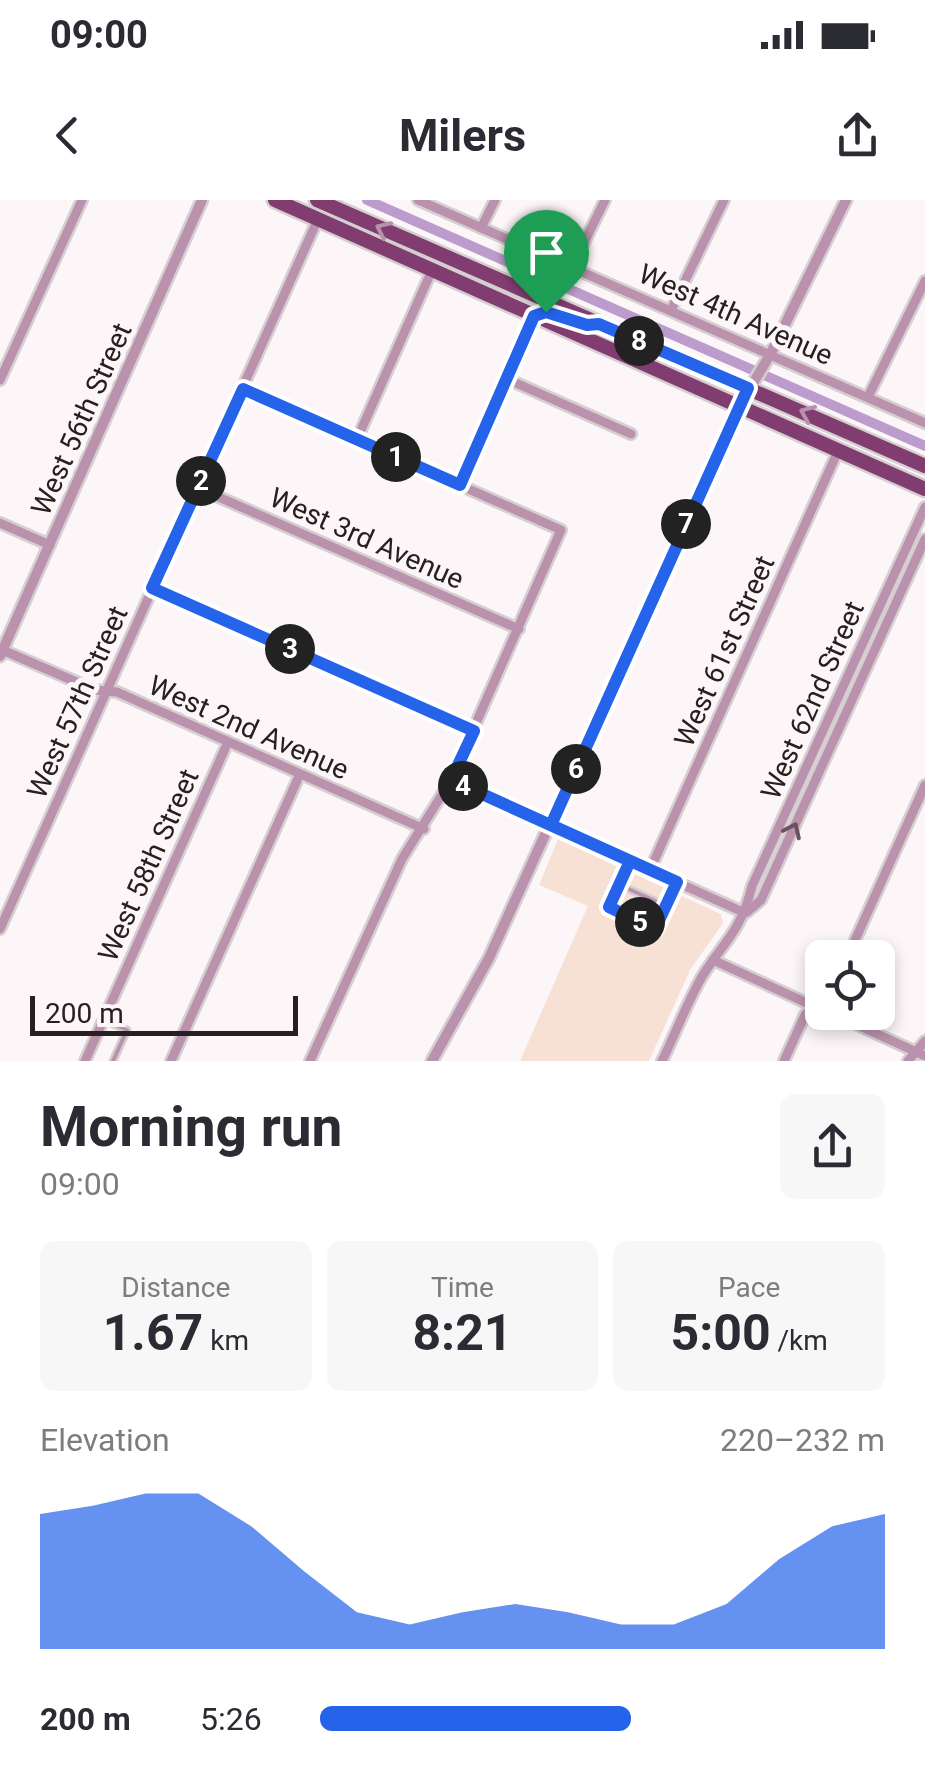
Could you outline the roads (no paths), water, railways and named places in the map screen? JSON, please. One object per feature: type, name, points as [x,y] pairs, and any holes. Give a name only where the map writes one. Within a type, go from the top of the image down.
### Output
[{"type":"main road","points":[[275,200],[925,490]]},
{"type":"main road","points":[[317,200],[925,466]]},
{"type":"main road","points":[[432,270],[441,256]]},
{"type":"main road","points":[[534,316],[546,312],[587,325],[599,324]]},
{"type":"street","points":[[0,380],[82,200]]},
{"type":"street","name":"West 56th Street","points":[[1,652],[202,200]]},
{"type":"street","name":"West 4th Avenue","points":[[418,200],[925,422]]},
{"type":"street","points":[[482,228],[495,200]]},
{"type":"street","points":[[572,267],[605,200]]},
{"type":"street","points":[[671,310],[724,200]]},
{"type":"street","points":[[434,1061],[490,958],[748,388],[771,353],[846,200]]},
{"type":"street","name":"West 57th Street","points":[[0,929],[318,220]]},
{"type":"street","points":[[357,440],[432,270]]},
{"type":"street","points":[[868,397],[925,280]]},
{"type":"street","points":[[913,306],[925,311]]},
{"type":"street","points":[[460,485],[534,316]]},
{"type":"street","points":[[507,379],[631,434]]},
{"type":"street","points":[[243,389],[560,530],[451,780],[402,859],[312,1058],[327,1061]]},
{"type":"street","name":"West 61st Street","points":[[650,870],[838,450]]},
{"type":"street","name":"West 3rd Avenue","points":[[198,488],[519,629]]},
{"type":"street","name":"West 62nd Street","points":[[662,1061],[713,960],[731,942],[745,913],[752,886],[925,507]]},
{"type":"street","points":[[0,524],[50,546]]},
{"type":"street","name":"West 62nd Street","points":[[745,913],[760,900],[925,538]]},
{"type":"street","points":[[152,588],[474,731]]},
{"type":"street","name":"West 2nd Avenue","points":[[1,652],[106,694],[117,692],[424,829]]},
{"type":"street","name":"West 58th Street","points":[[85,1061],[228,742]]},
{"type":"street","points":[[170,1061],[300,774]]},
{"type":"street","points":[[451,780],[745,913]]},
{"type":"street","points":[[855,940],[925,785]]},
{"type":"street","points":[[713,960],[805,1001]]},
{"type":"street","points":[[784,1061],[805,1014]]},
{"type":"street","points":[[870,1030],[922,1054]]},
{"type":"street","points":[[922,1054],[925,1041]]},
{"type":"street","points":[[908,1061],[922,1054]]},
{"type":"lane","points":[[630,861],[609,907],[655,929],[677,882]]},
{"type":"lane","points":[[619,884],[666,906]]},
{"type":"lane","points":[[104,1020],[127,1030],[113,1061]]},
{"type":"waterway","points":[[367,200],[925,446]]}]
